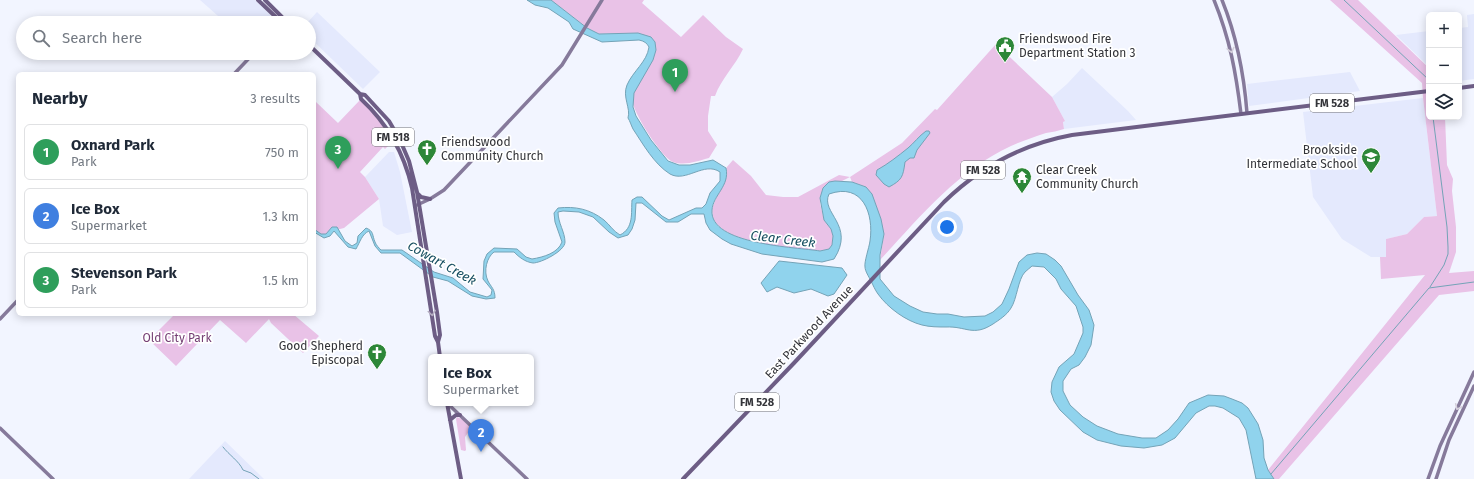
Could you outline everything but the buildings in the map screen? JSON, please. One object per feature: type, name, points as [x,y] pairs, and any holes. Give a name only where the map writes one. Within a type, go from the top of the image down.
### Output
[{"type":"main road","points":[[258,0],[275,16]]},
{"type":"main road","points":[[265,0],[281,16]]},
{"type":"main road","points":[[417,205],[444,190],[556,71],[576,44],[601,0]]},
{"type":"main road","points":[[1214,0],[1227,33],[1233,57],[1241,114]]},
{"type":"main road","points":[[1222,0],[1241,60],[1247,113]]},
{"type":"main road","points":[[1227,33],[1233,31]]},
{"type":"main road","name":"FM 518","points":[[316,52],[360,94],[365,95],[379,110],[400,140],[410,161],[417,192],[422,253],[435,336],[438,342],[440,354]]},
{"type":"main road","points":[[236,72],[247,60]]},
{"type":"main road","points":[[1236,82],[1244,81]]},
{"type":"main road","points":[[1462,88],[1474,86]]},
{"type":"main road","name":"FM 528","points":[[1241,114],[1426,92]]},
{"type":"main road","name":"FM 518","points":[[360,94],[361,99],[386,126],[402,156],[410,179],[428,257],[440,335],[438,342]]},
{"type":"main road","name":"East Parkwood Avenue","points":[[683,479],[944,202],[960,187],[988,167],[1028,147],[1072,134],[1241,114]]},
{"type":"main road","points":[[417,192],[421,197],[430,199]]},
{"type":"main road","points":[[0,319],[16,302]]},
{"type":"main road","points":[[1428,479],[1440,446],[1474,372]]},
{"type":"main road","points":[[1436,479],[1449,440],[1474,386]]},
{"type":"main road","points":[[448,406],[460,479]]},
{"type":"main road","points":[[450,406],[527,479]]},
{"type":"main road","points":[[450,420],[456,415],[460,415]]},
{"type":"main road","points":[[0,428],[53,479]]},
{"type":"shaded area","points":[[200,0],[255,0],[272,16],[218,16]]},
{"type":"shaded area","points":[[317,12],[380,72],[363,89],[316,44],[316,16],[313,16]]},
{"type":"shaded area","points":[[1474,14],[1474,79],[1462,81],[1462,28],[1468,27],[1467,15]]},
{"type":"shaded area","points":[[1426,31],[1426,64],[1396,35]]},
{"type":"shaded area","points":[[1082,68],[1136,120],[1064,129],[1063,121],[1065,121],[1052,97]]},
{"type":"shaded area","points":[[1350,72],[1360,91],[1249,106],[1247,84]]},
{"type":"shaded area","name":"Brookside Intermediate School","points":[[1423,98],[1437,216],[1424,217],[1407,234],[1386,239],[1386,257],[1371,257],[1342,239],[1313,197],[1303,112]]},
{"type":"shaded area","points":[[389,152],[394,152],[400,172],[412,232],[397,235],[383,226],[379,199],[365,177]]},
{"type":"shaded area","points":[[225,441],[264,479],[189,479]]},
{"type":"green space","points":[[551,0],[644,0],[642,3],[681,37],[703,15],[726,37],[743,49],[715,96],[711,96],[708,116],[708,131],[717,145],[709,158],[687,163],[673,162],[668,159],[655,143],[636,112],[632,97],[634,90],[653,57],[655,42],[638,33],[599,34],[587,28]]},
{"type":"green space","points":[[1330,0],[1358,0],[1426,65],[1426,120],[1445,120],[1447,165],[1453,179],[1452,191],[1456,227],[1456,252],[1449,273],[1474,271],[1474,291],[1439,295],[1279,479],[1274,479],[1268,470],[1425,275],[1381,279],[1380,257],[1386,257],[1386,239],[1407,234],[1424,217],[1437,216],[1423,98],[1422,83]]},
{"type":"green space","points":[[996,44],[1052,97],[1065,121],[1063,122],[1064,129],[1046,133],[1015,144],[973,168],[940,196],[880,260],[884,234],[866,187],[852,182],[850,177],[902,143],[935,109],[937,110]]},
{"type":"green space","points":[[360,100],[371,110],[392,139],[392,142],[385,149],[383,147],[360,172],[365,177],[379,199],[344,228],[332,231],[329,235],[322,235],[316,231],[316,102],[338,123]]},
{"type":"green space","points":[[733,160],[751,176],[766,195],[798,197],[839,175],[850,177],[842,181],[835,181],[823,188],[820,198],[824,220],[831,229],[833,236],[832,245],[829,249],[820,251],[754,242],[736,236],[722,229],[714,219],[713,206],[727,171],[726,168]]},
{"type":"green space","name":"Old City Park","points":[[173,316],[295,316],[319,336],[303,353],[271,323],[269,319],[246,343],[220,320],[176,366],[149,340]]},
{"type":"green space","points":[[457,417],[462,419],[470,427],[470,430],[465,437],[465,451],[461,450],[456,419]]},
{"type":"water","points":[[527,0],[551,0],[587,28],[599,34],[638,33],[651,37],[655,42],[656,50],[653,60],[634,93],[633,107],[636,116],[651,140],[668,161],[679,165],[690,165],[713,160],[726,168],[726,180],[715,200],[712,210],[715,222],[724,231],[756,242],[820,251],[829,249],[832,245],[833,236],[831,229],[824,220],[820,198],[823,188],[829,182],[835,181],[852,182],[866,187],[872,194],[881,219],[884,234],[880,255],[880,279],[894,296],[923,312],[964,317],[985,316],[993,312],[1002,304],[1019,262],[1027,255],[1037,253],[1046,254],[1061,266],[1078,295],[1089,310],[1094,325],[1091,345],[1085,357],[1079,365],[1071,369],[1063,381],[1063,391],[1070,405],[1083,417],[1097,426],[1118,434],[1142,438],[1156,438],[1168,430],[1189,403],[1208,395],[1224,396],[1242,403],[1248,408],[1258,424],[1263,440],[1264,458],[1268,470],[1274,479],[1256,479],[1246,430],[1239,418],[1223,408],[1215,406],[1209,406],[1196,413],[1175,438],[1162,445],[1144,448],[1121,446],[1097,440],[1083,432],[1060,410],[1054,401],[1051,392],[1052,382],[1059,367],[1074,354],[1083,333],[1083,327],[1076,306],[1061,289],[1056,279],[1044,267],[1032,266],[1025,272],[1021,279],[1015,300],[1009,311],[993,324],[980,330],[925,326],[916,323],[898,313],[878,294],[866,272],[865,265],[871,231],[868,211],[858,196],[850,192],[841,191],[829,194],[829,207],[840,229],[840,247],[834,259],[822,262],[762,254],[731,244],[710,230],[706,223],[704,214],[691,214],[678,222],[666,222],[642,203],[636,203],[635,220],[632,229],[628,235],[618,238],[593,217],[579,212],[558,212],[565,238],[564,245],[561,249],[547,259],[533,263],[527,262],[514,252],[494,252],[489,257],[486,265],[486,273],[488,281],[494,290],[495,298],[486,299],[472,296],[448,281],[433,277],[400,253],[381,253],[375,246],[369,231],[363,236],[356,249],[348,247],[334,231],[330,236],[324,238],[316,233],[316,230],[321,234],[326,234],[332,227],[337,227],[345,241],[352,246],[357,243],[358,236],[366,228],[369,229],[372,232],[375,243],[381,250],[402,250],[434,272],[453,278],[470,292],[487,297],[491,295],[492,290],[483,279],[484,261],[487,254],[494,248],[517,249],[526,257],[532,259],[546,256],[554,252],[562,242],[555,222],[554,213],[558,208],[570,207],[593,213],[604,220],[615,232],[620,235],[628,228],[630,224],[632,200],[637,197],[642,197],[662,216],[669,220],[696,208],[702,208],[706,204],[710,193],[720,181],[720,172],[714,169],[708,169],[682,176],[670,174],[659,165],[649,153],[633,129],[628,118],[629,114],[625,94],[627,85],[646,57],[649,47],[647,44],[639,40],[602,42],[573,29],[569,22],[548,8],[535,5]]},
{"type":"water","points":[[926,131],[929,131],[930,133],[917,150],[914,158],[910,158],[905,162],[901,178],[889,187],[884,184],[876,175],[877,170],[889,163]]},
{"type":"water","points":[[779,261],[842,268],[847,275],[834,294],[828,296],[811,289],[794,293],[777,287],[767,292],[761,283]]},
{"type":"waterway","points":[[1344,0],[1426,77]]},
{"type":"waterway","points":[[1430,287],[1444,265],[1448,254],[1447,227],[1433,120]]},
{"type":"waterway","points":[[1271,474],[1429,288],[1474,282]]},
{"type":"waterway","points":[[223,447],[243,470],[251,473],[259,479]]},
{"type":"place","name":"Friendswood Fire Department Station 3","points":[[1005,63]]},
{"type":"place","name":"Oxnard Park","points":[[675,92]]},
{"type":"place","name":"Friendswood Community Church","points":[[427,166]]},
{"type":"place","name":"Stevenson Park","points":[[338,169]]},
{"type":"place","name":"Brookside Intermediate School","points":[[1371,174]]},
{"type":"place","name":"Clear Creek Community Church","points":[[1022,194]]},
{"type":"place","name":"Good Shepherd Episcopal","points":[[377,370]]},
{"type":"place","name":"Ice Box","points":[[481,452]]},
{"type":"water label","name":"Clear Creek","points":[[783,239]]},
{"type":"water label","name":"Cowart Creek","points":[[442,263]]}]
